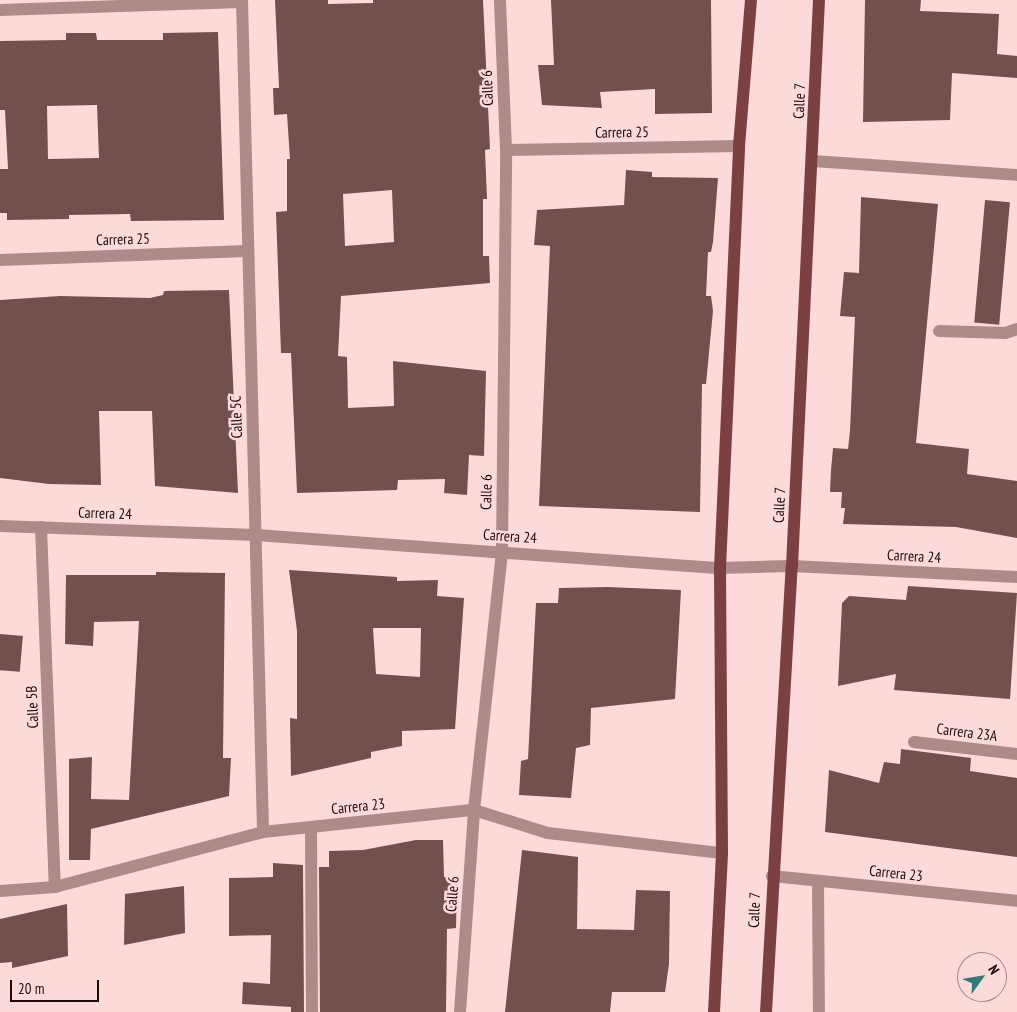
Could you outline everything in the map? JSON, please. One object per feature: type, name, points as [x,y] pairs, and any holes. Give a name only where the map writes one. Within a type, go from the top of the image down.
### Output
[{"type":"main road","points":[[714,1012],[722,854],[720,568],[739,146],[751,0]]},
{"type":"main road","name":"Calle 7","points":[[766,1012],[772,876],[792,566],[819,0]]},
{"type":"street","name":"Calle 6","points":[[460,1012],[474,810],[502,552],[506,150],[500,0]]},
{"type":"street","points":[[0,10],[242,1]]},
{"type":"street","name":"Calle 5C","points":[[242,1],[263,832]]},
{"type":"street","name":"Carrera 25","points":[[506,150],[739,146]]},
{"type":"street","points":[[812,161],[1017,175]]},
{"type":"street","name":"Carrera 25","points":[[0,260],[247,251]]},
{"type":"street","points":[[939,331],[1005,333],[1017,328]]},
{"type":"street","name":"Carrera 24","points":[[0,526],[256,535],[720,568],[792,566],[1017,578]]},
{"type":"street","name":"Calle 5B","points":[[41,527],[55,887]]},
{"type":"street","name":"Carrera 23A","points":[[914,742],[1017,754]]},
{"type":"street","name":"Carrera 23","points":[[0,891],[55,887],[263,832],[474,810],[548,833],[722,854]]},
{"type":"street","points":[[311,827],[312,1012]]},
{"type":"street","name":"Carrera 23","points":[[772,876],[1017,901]]},
{"type":"street","points":[[818,881],[819,1012]]},
{"type":"building","points":[[275,0],[328,0],[328,4],[373,3],[373,0],[483,0],[490,149],[485,150],[487,199],[483,199],[483,256],[489,256],[490,283],[341,296],[338,356],[347,357],[348,408],[394,406],[393,361],[486,371],[484,456],[469,455],[467,495],[444,493],[445,479],[398,480],[397,490],[297,493],[291,353],[281,353],[276,212],[287,211],[287,159],[290,159],[287,114],[274,115],[273,88],[279,88]],"holes":[[[392,190],[394,242],[345,246],[343,194]]]},
{"type":"building","points":[[551,0],[711,0],[712,113],[655,114],[655,89],[600,92],[602,108],[542,105],[538,65],[554,65]]},
{"type":"building","points":[[865,0],[921,0],[920,11],[999,14],[997,54],[1017,56],[1017,78],[952,73],[950,120],[863,122]]},
{"type":"building","points":[[218,32],[224,220],[131,221],[130,214],[69,215],[69,219],[7,220],[7,213],[0,213],[0,169],[8,169],[5,110],[0,110],[0,41],[66,40],[66,33],[96,33],[97,40],[163,40],[163,33]],"holes":[[[97,105],[99,158],[48,159],[47,106]]]},
{"type":"building","points":[[626,170],[652,172],[652,177],[718,178],[713,242],[711,252],[708,252],[706,296],[711,296],[713,311],[706,384],[702,384],[700,512],[539,506],[550,246],[534,245],[537,210],[624,205]]},
{"type":"building","points":[[861,197],[938,204],[916,443],[969,449],[967,474],[1017,481],[1017,538],[956,527],[843,524],[845,508],[841,508],[842,492],[830,492],[831,470],[833,448],[848,449],[850,431],[855,317],[840,316],[844,272],[859,273]]},
{"type":"building","points":[[985,200],[1010,202],[999,325],[974,323]]},
{"type":"building","points":[[229,290],[238,493],[155,486],[152,411],[99,411],[101,485],[49,484],[0,478],[0,300],[60,296],[150,298],[163,295],[164,291]]},
{"type":"building","points":[[289,570],[397,577],[397,581],[438,580],[437,596],[464,598],[455,729],[402,731],[402,746],[371,752],[371,758],[291,776],[290,718],[297,719],[297,631]],"holes":[[[373,628],[421,628],[420,677],[376,674]]]},
{"type":"building","points":[[156,572],[225,573],[223,758],[231,758],[229,796],[91,829],[90,860],[69,860],[69,759],[92,757],[91,799],[129,800],[139,621],[94,622],[93,646],[65,644],[66,575],[156,575]]},
{"type":"building","points":[[908,586],[1017,593],[1010,699],[894,690],[896,674],[838,686],[842,603],[849,596],[906,600]]},
{"type":"building","points":[[607,587],[681,590],[675,699],[591,708],[590,745],[576,748],[571,798],[519,795],[521,761],[528,759],[536,603],[558,603],[559,588]]},
{"type":"building","points":[[0,634],[23,636],[20,672],[0,670]]},
{"type":"building","points":[[901,749],[971,758],[970,771],[1017,778],[1017,857],[825,832],[829,770],[879,783],[884,762],[900,764]]},
{"type":"building","points":[[416,840],[443,840],[444,877],[457,878],[456,928],[447,929],[446,1012],[320,1012],[319,867],[329,867],[329,851],[363,850]]},
{"type":"building","points":[[522,850],[578,857],[577,929],[634,930],[636,890],[670,891],[669,964],[665,992],[612,992],[610,1012],[505,1012]]},
{"type":"building","points":[[273,863],[303,865],[304,1012],[291,1012],[291,1007],[242,1004],[243,982],[270,984],[271,935],[229,936],[229,878],[273,877]]},
{"type":"building","points":[[184,886],[185,933],[124,945],[125,894]]},
{"type":"building","points":[[67,904],[68,956],[12,968],[12,962],[0,963],[0,919]]}]
